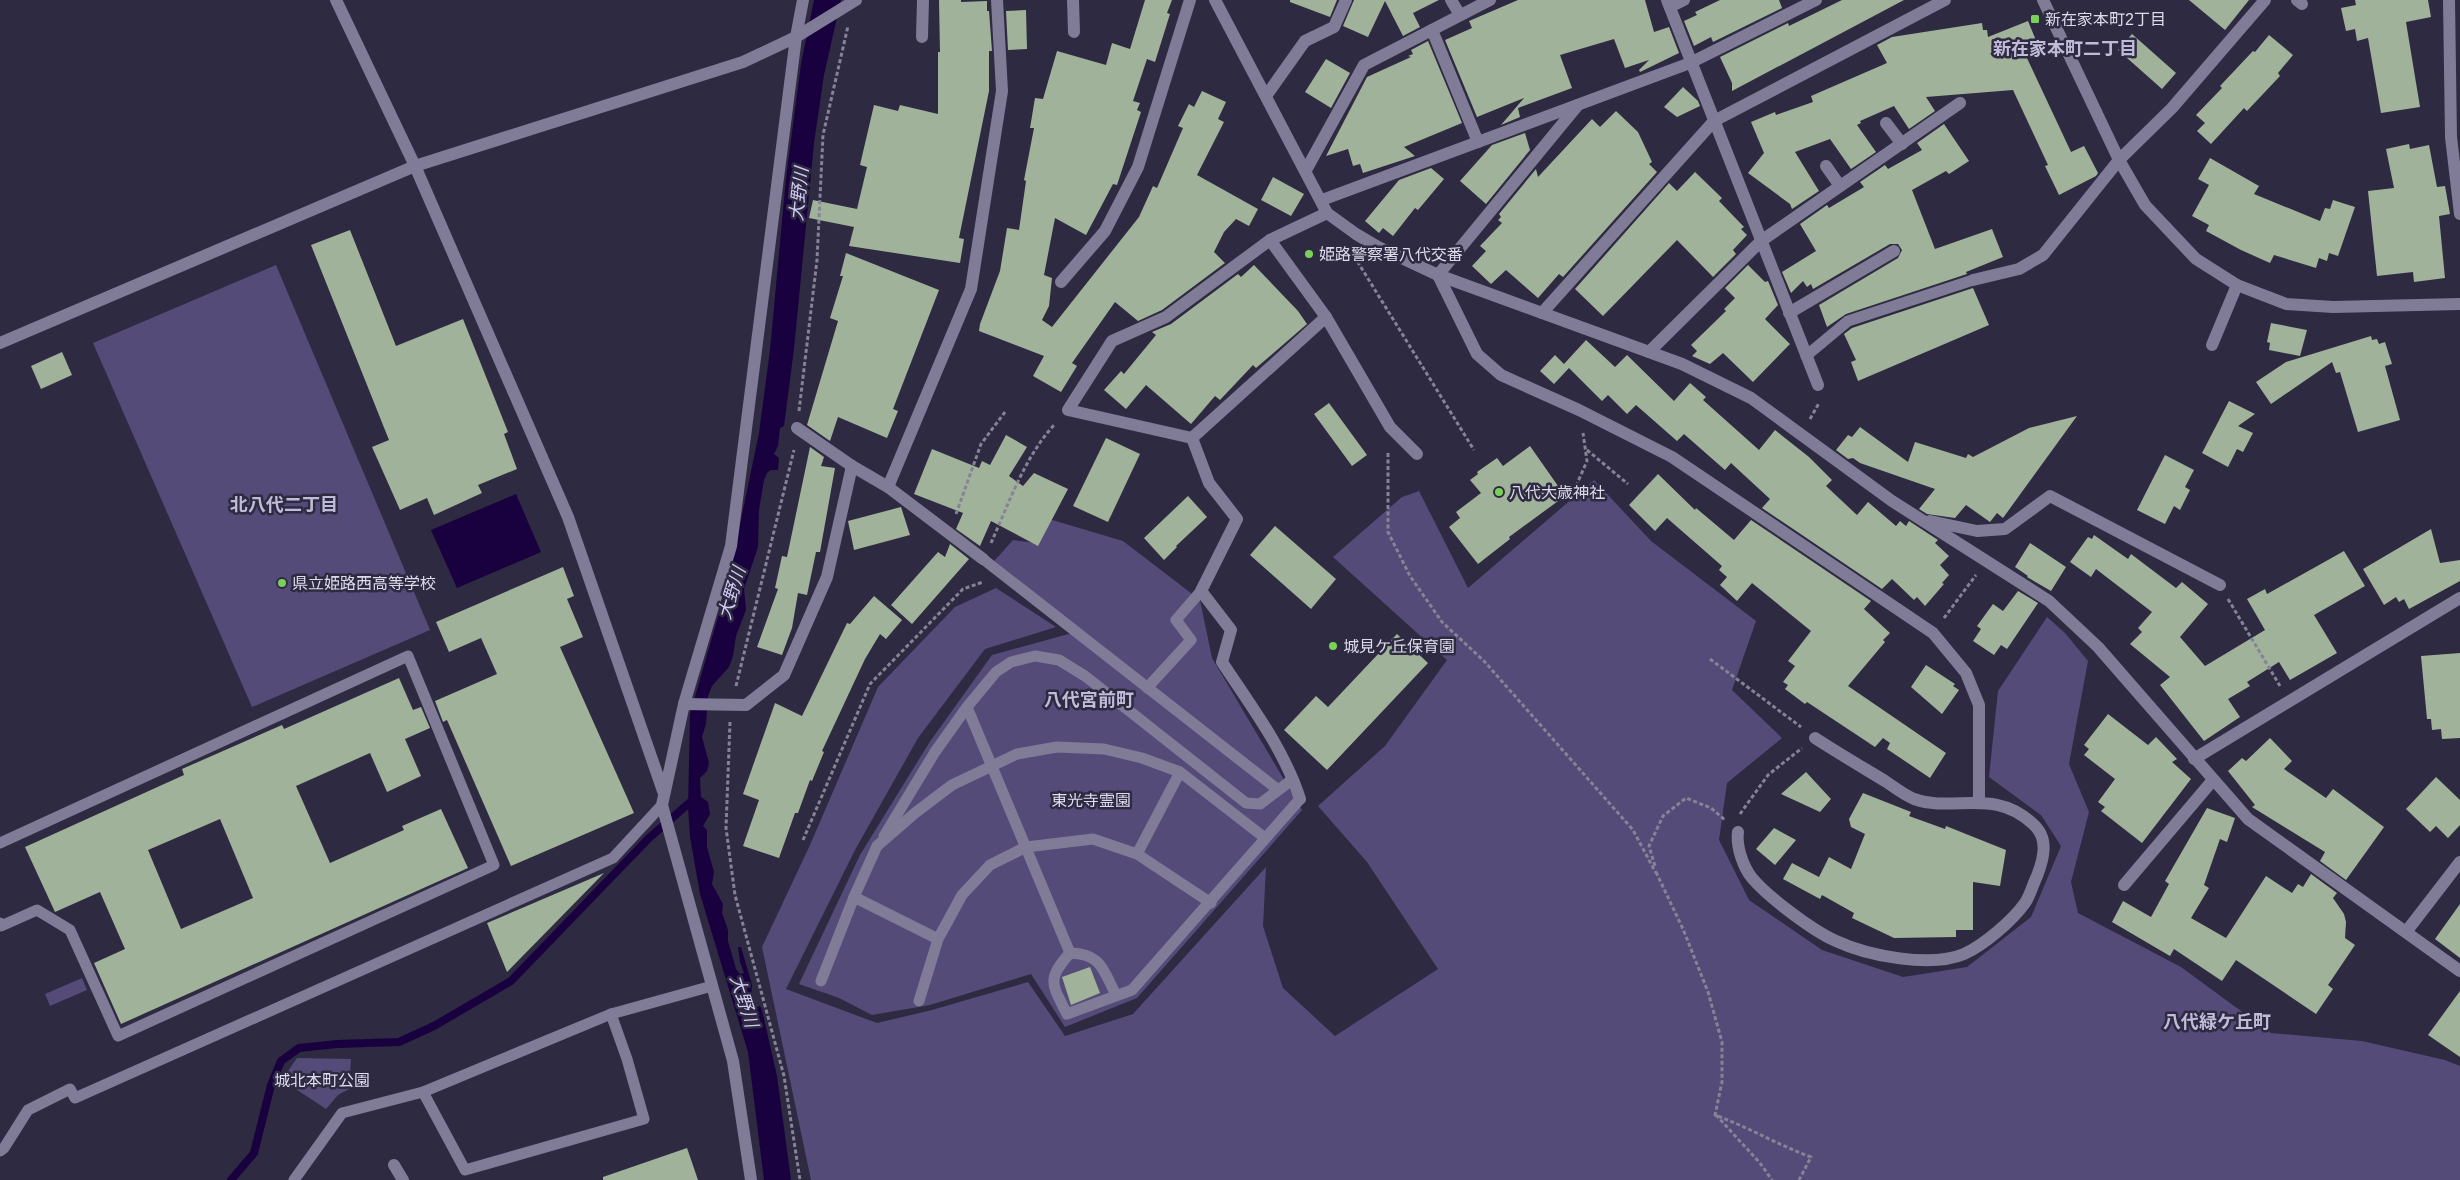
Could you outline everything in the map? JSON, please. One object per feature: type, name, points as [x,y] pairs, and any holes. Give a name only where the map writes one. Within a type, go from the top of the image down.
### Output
[{"type":"street","points":[[336,0],[415,166],[568,517],[663,791]]},
{"type":"street","points":[[752,1180],[733,1061],[662,805],[663,791],[684,704],[731,546],[796,37],[803,0]]},
{"type":"street","points":[[922,37],[924,0]]},
{"type":"street","points":[[888,487],[971,289],[1002,91],[997,0]]},
{"type":"street","points":[[1073,0],[1074,32]]},
{"type":"street","points":[[1061,282],[1105,231],[1138,167],[1190,0]]},
{"type":"street","points":[[1215,0],[1322,200],[1327,213],[1378,247],[1438,275],[1682,364],[1751,398],[1920,518],[2049,601],[2084,634],[2248,819],[2460,971]]},
{"type":"street","points":[[1266,96],[1305,41],[1334,27],[1346,0]]},
{"type":"street","points":[[1451,0],[1460,16]]},
{"type":"street","points":[[1306,170],[1364,65],[1490,0]]},
{"type":"street","points":[[1684,0],[1669,3],[1690,63],[1818,386]]},
{"type":"street","points":[[1322,200],[1690,63],[1816,0]]},
{"type":"street","points":[[1542,313],[1714,121],[1945,0]]},
{"type":"street","points":[[2043,0],[2119,160],[2145,205],[2196,259],[2237,284],[2286,304],[2333,308],[2460,304]]},
{"type":"street","points":[[1973,280],[2019,269],[2043,255],[2119,160],[2172,108],[2266,0]]},
{"type":"street","points":[[2449,0],[2451,109],[2456,137],[2460,214]]},
{"type":"street","points":[[0,343],[415,166],[743,62],[796,37],[852,2]]},
{"type":"street","points":[[1432,30],[1478,142]]},
{"type":"street","points":[[1649,352],[1761,241],[1960,103]]},
{"type":"street","points":[[1438,275],[1578,104]]},
{"type":"street","points":[[1886,123],[1902,144]]},
{"type":"street","points":[[1826,166],[1840,186]]},
{"type":"street","points":[[1192,438],[1068,410],[1112,341],[1166,317],[1270,240],[1327,213]]},
{"type":"street","points":[[1270,240],[1326,317],[1390,427],[1417,454]]},
{"type":"street","points":[[1789,313],[1894,251]]},
{"type":"street","points":[[1438,275],[1477,354],[1501,375],[1579,410],[1672,457],[1933,633],[1966,672],[1980,705],[1979,802]]},
{"type":"street","points":[[2212,344],[2237,284]]},
{"type":"street","points":[[1192,438],[1326,317]]},
{"type":"street","points":[[797,428],[852,466],[888,487],[983,559]]},
{"type":"street","points":[[1192,438],[1209,483],[1236,519],[1201,591],[1231,630],[1222,662],[1281,753],[1300,799]]},
{"type":"street","points":[[684,704],[746,706],[784,675],[828,577],[852,466]]},
{"type":"street","points":[[1920,518],[1977,531],[2005,529],[2050,496],[2220,585]]},
{"type":"street","points":[[2194,759],[2460,598]]},
{"type":"street","points":[[1738,832],[1737,839],[1741,855],[1751,877],[1802,920],[1836,942],[1901,960],[1932,960],[1964,954],[1999,930],[2026,902],[2042,863],[2044,839],[2034,824],[2009,808],[1979,802],[1943,803],[1915,799],[1815,738]]},
{"type":"street","points":[[2124,885],[2213,780]]},
{"type":"street","points":[[2406,932],[2460,862]]},
{"type":"street","points":[[394,1165],[402,1180]]},
{"type":"lane","points":[[1806,356],[1848,321],[1973,280]]},
{"type":"lane","points":[[983,559],[1277,790]]},
{"type":"lane","points":[[1147,688],[1191,640],[1176,620],[1201,591]]},
{"type":"lane","points":[[0,843],[408,656],[494,865],[118,1036],[70,930],[37,910],[2,926],[0,923]]},
{"type":"lane","points":[[821,981],[854,897],[878,846],[935,752],[967,707],[996,672],[1011,662],[1035,656],[1059,660],[1085,676],[1246,803],[1260,804],[1293,779]]},
{"type":"lane","points":[[967,707],[1070,953]]},
{"type":"lane","points":[[878,846],[915,813],[952,785],[992,764],[1017,754],[1057,747],[1104,749],[1142,758],[1180,772],[1265,838]]},
{"type":"lane","points":[[1137,854],[1180,772]]},
{"type":"lane","points":[[1116,995],[1099,961],[1086,953],[1070,953],[1055,970],[1053,986],[1067,1014],[1132,990],[1300,799]]},
{"type":"lane","points":[[0,1151],[4,1148],[28,1110],[70,1090],[75,1098],[613,858],[662,805]]},
{"type":"lane","points":[[919,1001],[938,939],[962,895],[990,865],[1026,847],[1093,839],[1137,854],[1211,902]]},
{"type":"lane","points":[[854,897],[938,939]]},
{"type":"lane","points":[[294,1180],[342,1113],[423,1092],[611,1014],[712,986]]},
{"type":"lane","points":[[423,1092],[465,1170],[644,1119],[628,1058],[611,1014]]},
{"type":"path","points":[[800,1180],[784,1076],[735,895],[726,828],[731,705],[793,462],[818,260],[823,135],[852,2]]},
{"type":"path","points":[[1354,255],[1474,450]]},
{"type":"path","points":[[1802,435],[1821,398],[1818,386]]},
{"type":"path","points":[[983,559],[1026,467],[1043,436],[1068,410]]},
{"type":"path","points":[[1576,486],[1588,461],[1579,410]]},
{"type":"path","points":[[949,533],[982,444],[1005,412]]},
{"type":"path","points":[[1390,427],[1386,475],[1389,487],[1388,532],[1410,576],[1442,622],[1484,661],[1633,830],[1683,929],[1705,983],[1722,1042],[1722,1082],[1715,1115]]},
{"type":"path","points":[[1586,450],[1628,484]]},
{"type":"path","points":[[1933,633],[1986,561]]},
{"type":"path","points":[[803,840],[870,684],[963,589],[1003,575]]},
{"type":"path","points":[[2220,585],[2289,702]]},
{"type":"path","points":[[1710,659],[1815,738],[1768,775],[1739,815],[1738,832]]},
{"type":"path","points":[[1656,873],[1649,846],[1663,816],[1686,798],[1711,808],[1738,832]]},
{"type":"path","points":[[1715,1115],[1760,1162],[1772,1180]]},
{"type":"path","points":[[1715,1115],[1751,1128],[1774,1143],[1811,1157],[1799,1180]]},
{"type":"green space","points":[[276,265],[430,630],[252,707],[93,343]]},
{"type":"green space","points":[[1594,480],[1651,541],[1756,621],[1732,690],[1782,738],[1727,783],[1719,840],[1749,900],[1822,950],[1903,977],[1967,967],[2031,917],[2061,846],[2041,815],[1989,777],[1998,691],[2047,617],[2065,633],[2088,661],[2069,764],[2089,812],[2071,882],[2078,913],[2181,967],[2271,1033],[2362,1041],[2445,1060],[2460,1066],[2460,1180],[811,1180],[762,947],[810,845],[878,687],[955,607],[996,588],[1056,627],[985,649],[918,738],[855,850],[786,989],[877,1023],[932,1010],[1028,982],[1065,1036],[1133,1014],[1266,867],[1263,926],[1283,988],[1335,1036],[1438,969],[1367,862],[1318,806],[1385,746],[1447,660],[1333,557],[1402,497],[1419,491],[1468,588]]},
{"type":"green space","name":"東光寺霊園","points":[[1049,519],[1123,541],[1200,600],[1212,658],[1302,810],[1137,998],[1065,1027],[1031,974],[930,1005],[872,1015],[839,998],[799,984],[860,855],[929,743],[992,655],[1072,633],[987,569],[1013,540],[1037,543]]},
{"type":"green space","points":[[82,978],[87,990],[50,1006],[45,994]]},
{"type":"green space","name":"城北本町公園","points":[[297,1058],[351,1059],[349,1089],[338,1095],[326,1109],[282,1080]]},
{"type":"water","name":"大野川","points":[[814,0],[841,0],[824,75],[814,143],[794,349],[784,426],[780,428],[778,446],[774,454],[779,458],[778,470],[771,470],[767,473],[764,480],[759,510],[758,547],[744,589],[746,610],[736,636],[733,656],[729,667],[712,686],[708,696],[706,724],[702,737],[709,763],[707,771],[700,778],[701,797],[708,802],[710,814],[703,826],[707,830],[707,847],[714,872],[712,884],[723,904],[722,913],[728,930],[728,941],[736,969],[740,974],[744,973],[738,947],[741,947],[752,985],[751,1003],[755,1008],[760,1006],[762,1010],[777,1076],[791,1180],[764,1180],[748,1052],[700,894],[690,837],[688,807],[690,714],[728,582],[759,433],[770,350],[786,178],[801,64]]},
{"type":"water","points":[[516,494],[541,552],[457,588],[431,530]]},
{"type":"building","points":[[939,0],[961,0],[961,2],[987,1],[987,11],[989,11],[992,51],[989,51],[989,91],[959,238],[964,239],[960,263],[849,246],[854,227],[809,218],[813,200],[857,209],[867,167],[860,165],[874,105],[898,111],[900,105],[938,114]]},
{"type":"building","points":[[1145,0],[1172,0],[1167,13],[1170,14],[1155,62],[1147,59],[1133,101],[1140,103],[1137,110],[1141,112],[1117,185],[1113,184],[1086,235],[1055,218],[1044,275],[1052,278],[1049,306],[1042,320],[1052,327],[1139,217],[1153,186],[1157,188],[1183,128],[1178,126],[1189,104],[1194,107],[1202,91],[1226,102],[1218,119],[1224,122],[1197,175],[1258,209],[1249,226],[1236,219],[1224,232],[1214,252],[1225,263],[1162,310],[1138,321],[1115,302],[1072,363],[1077,366],[1061,392],[1033,376],[1044,356],[979,331],[980,324],[1000,271],[1007,228],[1019,230],[1026,181],[1024,180],[1034,128],[1030,128],[1035,98],[1043,99],[1057,51],[1106,65],[1112,43],[1130,49]]},
{"type":"building","points":[[1290,0],[1337,0],[1330,17],[1290,2]]},
{"type":"building","points":[[1354,0],[1439,0],[1413,13],[1420,27],[1403,36],[1385,1],[1368,37],[1343,26]]},
{"type":"building","points":[[1518,0],[1645,0],[1654,32],[1669,27],[1679,53],[1640,72],[1639,70],[1649,60],[1625,68],[1614,39],[1560,55],[1572,88],[1518,108],[1520,117],[1501,125],[1524,98],[1477,117],[1445,40],[1472,28],[1469,21]]},
{"type":"building","points":[[1720,0],[1779,0],[1782,8],[1713,42],[1711,37],[1694,46],[1684,21],[1697,15],[1695,12]]},
{"type":"building","points":[[1842,0],[1904,0],[1732,91],[1732,83],[1720,57],[1788,23],[1789,26]]},
{"type":"building","points":[[2189,0],[2249,0],[2225,30]]},
{"type":"building","points":[[2355,0],[2428,0],[2431,17],[2406,22],[2420,107],[2381,113],[2368,38],[2357,41],[2355,29],[2346,31],[2341,8],[2356,5]]},
{"type":"building","points":[[1026,10],[1027,49],[1008,50],[1006,11]]},
{"type":"building","points":[[2028,21],[2040,50],[2026,56],[2071,152],[2084,146],[2098,173],[2096,176],[2059,195],[2045,166],[2048,165],[2013,90],[1926,97],[1935,111],[1909,129],[1894,106],[1860,121],[1861,123],[1857,125],[1876,152],[1851,169],[1830,139],[1795,152],[1819,191],[1792,209],[1790,204],[1748,173],[1764,153],[1751,122],[1775,112],[1776,115],[1813,102],[1811,96],[1887,63],[1877,45],[1892,37],[1982,23],[1983,30],[1987,30],[1988,37]]},
{"type":"building","points":[[2132,34],[2176,73],[2162,89],[2118,50]]},
{"type":"building","points":[[2269,35],[2293,55],[2278,73],[2280,76],[2247,111],[2244,108],[2211,144],[2197,131],[2205,123],[2196,115],[2222,88],[2220,86],[2253,51],[2255,52]]},
{"type":"building","points":[[1428,41],[1462,123],[1404,147],[1415,156],[1363,173],[1360,164],[1353,166],[1348,149],[1326,156],[1367,77],[1411,57],[1408,56],[1413,54],[1411,50]]},
{"type":"building","points":[[1326,59],[1350,73],[1331,108],[1305,92]]},
{"type":"building","points":[[1683,87],[1698,101],[1700,106],[1677,117],[1664,107]]},
{"type":"building","points":[[1616,111],[1638,132],[1652,162],[1649,164],[1657,172],[1563,277],[1559,274],[1538,298],[1506,270],[1491,284],[1472,266],[1486,251],[1480,246],[1502,223],[1498,220],[1501,217],[1499,214],[1536,169],[1538,177],[1592,119],[1600,127]]},
{"type":"building","points":[[1944,124],[1969,161],[1949,174],[1946,171],[1912,190],[1935,249],[1992,229],[2003,257],[1966,272],[1967,274],[1846,314],[1827,327],[1819,305],[1898,258],[1902,250],[1898,244],[1890,244],[1813,289],[1811,284],[1807,287],[1803,281],[1791,293],[1782,272],[1816,251],[1800,224],[1827,205],[1829,208],[1864,187],[1860,182],[1885,165],[1888,169],[1922,150],[1917,143]]},
{"type":"building","points":[[1525,133],[1530,150],[1486,204],[1460,181],[1492,145]]},
{"type":"building","points":[[2409,144],[2410,149],[2429,145],[2437,187],[2445,186],[2450,214],[2439,216],[2445,278],[2414,282],[2413,272],[2377,276],[2368,191],[2394,188],[2386,149]]},
{"type":"building","points":[[2210,158],[2259,186],[2254,194],[2320,221],[2325,208],[2330,209],[2333,200],[2355,207],[2338,256],[2329,253],[2327,261],[2319,258],[2316,268],[2274,255],[2270,263],[2206,231],[2209,225],[2192,216],[2209,185],[2198,179]]},
{"type":"building","points":[[1431,168],[1444,179],[1418,210],[1415,208],[1393,236],[1383,228],[1379,233],[1365,221],[1399,180]]},
{"type":"building","points":[[1695,172],[1722,198],[1719,201],[1744,227],[1741,229],[1747,235],[1733,250],[1736,254],[1713,277],[1677,240],[1603,316],[1575,289],[1669,183],[1677,191]]},
{"type":"building","points":[[1273,177],[1304,194],[1291,216],[1261,200]]},
{"type":"building","points":[[350,230],[396,346],[463,319],[508,432],[504,434],[517,469],[478,485],[482,493],[434,515],[427,498],[400,510],[372,447],[389,440],[311,245]]},
{"type":"building","points":[[846,253],[939,290],[893,409],[898,411],[887,438],[838,417],[830,441],[807,425],[838,321],[830,318],[843,276],[840,276]]},
{"type":"building","points":[[1254,265],[1298,311],[1307,324],[1256,368],[1253,365],[1220,400],[1215,396],[1191,424],[1146,385],[1126,409],[1104,390],[1121,371],[1124,374],[1156,335],[1152,332],[1171,324],[1238,274],[1241,277]]},
{"type":"building","points":[[1748,265],[1765,282],[1768,281],[1778,305],[1765,319],[1790,344],[1753,382],[1723,353],[1710,364],[1692,356],[1697,351],[1691,345],[1726,311],[1724,309],[1735,298],[1725,288]]},
{"type":"building","points":[[1973,288],[1989,325],[1858,381],[1851,362],[1856,360],[1844,334],[1852,328]]},
{"type":"building","points":[[2271,323],[2307,330],[2300,356],[2269,350],[2270,343],[2267,342]]},
{"type":"building","points":[[2371,336],[2372,340],[2377,339],[2379,344],[2385,342],[2392,364],[2385,366],[2400,420],[2358,432],[2340,372],[2336,373],[2332,362],[2271,404],[2256,382],[2286,362]]},
{"type":"building","points":[[1586,340],[1615,367],[1627,355],[1674,401],[1690,383],[1706,397],[1703,400],[1759,450],[1775,430],[1809,457],[1832,480],[1826,486],[1857,515],[1868,502],[1896,526],[1900,521],[1906,526],[1909,521],[1938,540],[1935,543],[1949,556],[1940,565],[1949,575],[1942,583],[1944,584],[1925,606],[1917,597],[1914,600],[1892,579],[1882,589],[1762,508],[1770,499],[1731,463],[1725,470],[1684,434],[1677,441],[1636,405],[1627,414],[1608,395],[1602,401],[1569,368],[1554,384],[1540,371],[1555,355],[1564,364]]},
{"type":"building","points":[[62,352],[72,375],[41,389],[31,366]]},
{"type":"building","points":[[2229,401],[2255,414],[2238,426],[2253,433],[2243,452],[2237,449],[2228,467],[2202,453]]},
{"type":"building","points":[[1329,403],[1367,455],[1352,466],[1314,414]]},
{"type":"building","points":[[2077,416],[2003,518],[1997,513],[1990,522],[1966,505],[1955,518],[1927,514],[1919,509],[1935,489],[1860,463],[1853,458],[1848,459],[1836,450],[1848,435],[1852,437],[1860,427],[1908,462],[1915,442],[1966,458],[1968,454],[1973,457],[2029,428]]},
{"type":"building","points":[[1006,435],[1027,447],[1009,476],[1023,486],[1034,473],[1068,489],[1038,546],[991,521],[980,546],[956,529],[963,513],[914,494],[932,449],[979,468],[982,461],[990,465]]},
{"type":"building","points":[[1106,438],[1140,454],[1108,522],[1073,506]]},
{"type":"building","points":[[1530,446],[1565,496],[1509,537],[1510,539],[1478,564],[1449,527],[1460,518],[1456,512],[1481,493],[1470,480],[1478,474],[1477,472],[1497,458],[1503,466]]},
{"type":"building","points":[[810,447],[824,457],[821,466],[835,468],[820,552],[816,552],[807,595],[798,593],[792,628],[782,655],[757,647],[778,589],[775,588],[782,556],[787,557]]},
{"type":"building","points":[[2165,455],[2194,470],[2185,487],[2190,490],[2180,510],[2174,506],[2165,524],[2137,510]]},
{"type":"building","points":[[1658,474],[1695,510],[1696,508],[1734,540],[1751,520],[1871,601],[1864,609],[1890,633],[1883,640],[1885,642],[1848,686],[1946,753],[1930,778],[1887,749],[1890,743],[1883,738],[1875,747],[1807,702],[1805,704],[1785,689],[1788,685],[1783,682],[1795,666],[1788,661],[1811,631],[1752,583],[1737,601],[1720,585],[1727,577],[1719,570],[1722,566],[1667,518],[1655,531],[1629,505]]},
{"type":"building","points":[[1188,496],[1207,517],[1164,560],[1144,538]]},
{"type":"building","points":[[901,507],[910,535],[854,550],[848,521]]},
{"type":"building","points":[[1275,526],[1336,579],[1311,609],[1250,555]]},
{"type":"building","points":[[2431,529],[2440,563],[2460,560],[2460,581],[2409,609],[2404,599],[2399,602],[2396,597],[2384,605],[2363,569]]},
{"type":"building","points":[[2094,535],[2128,559],[2131,554],[2176,588],[2182,582],[2208,604],[2180,637],[2205,666],[2265,630],[2247,599],[2265,589],[2267,594],[2344,551],[2365,586],[2314,615],[2337,653],[2290,680],[2279,662],[2247,682],[2250,686],[2228,699],[2240,717],[2204,741],[2160,685],[2170,677],[2130,644],[2142,632],[2138,628],[2152,612],[2096,569],[2091,577],[2070,562],[2088,537],[2092,539]]},
{"type":"building","points":[[2030,543],[2066,567],[2051,591],[2027,577],[2015,567]]},
{"type":"building","points":[[950,544],[969,559],[912,624],[891,605],[938,552],[945,557]]},
{"type":"building","points":[[563,567],[574,596],[567,599],[583,637],[560,647],[634,813],[511,866],[447,720],[443,722],[435,701],[497,674],[481,638],[449,652],[436,622]]},
{"type":"building","points":[[2018,591],[2038,603],[2007,649],[2001,645],[1994,655],[1973,641],[1981,629],[1977,626],[1993,604],[2003,611]]},
{"type":"building","points":[[874,596],[902,620],[886,639],[880,634],[865,659],[822,751],[824,752],[812,781],[810,780],[798,813],[795,813],[779,858],[743,846],[759,800],[743,794],[775,703],[802,716],[847,623],[850,624]]},
{"type":"building","points":[[1397,634],[1428,663],[1327,770],[1284,730],[1316,696],[1328,707]]},
{"type":"building","points":[[2460,653],[2460,738],[2442,739],[2441,729],[2432,730],[2431,719],[2427,719],[2421,656]]},
{"type":"building","points":[[1926,665],[1955,684],[1953,686],[1959,690],[1942,714],[1911,687]]},
{"type":"building","points":[[399,678],[413,710],[421,707],[430,728],[405,739],[421,776],[387,792],[370,753],[296,786],[330,863],[404,830],[402,826],[441,809],[468,868],[121,1024],[94,963],[125,949],[100,892],[55,912],[25,847],[184,775],[182,769],[282,725],[284,729]],"holes":[[[220,819],[253,898],[181,929],[148,850]]]},
{"type":"building","points":[[2108,714],[2148,745],[2156,737],[2177,759],[2172,762],[2191,779],[2142,843],[2101,811],[2105,807],[2098,802],[2115,779],[2084,755],[2089,749],[2084,745]]},
{"type":"building","points":[[2270,738],[2292,761],[2284,769],[2326,798],[2333,789],[2384,827],[2346,880],[2320,861],[2325,852],[2252,807],[2255,805],[2228,771],[2242,758],[2246,761]]},
{"type":"building","points":[[1806,772],[1831,799],[1820,812],[1781,794]]},
{"type":"building","points":[[2436,777],[2460,800],[2460,825],[2448,838],[2436,826],[2430,832],[2406,809]]},
{"type":"building","points":[[1863,793],[1911,812],[1909,816],[1945,829],[1946,826],[2006,850],[2000,886],[1973,882],[1973,930],[1956,930],[1956,937],[1894,938],[1852,918],[1854,913],[1822,895],[1820,899],[1783,879],[1792,863],[1819,877],[1829,857],[1851,869],[1865,834],[1851,827],[1849,819]]},
{"type":"building","points":[[2207,808],[2235,818],[2227,842],[2220,839],[2204,885],[2209,888],[2191,918],[2226,938],[2266,876],[2292,893],[2298,884],[2303,887],[2311,874],[2337,893],[2333,898],[2344,914],[2346,922],[2345,938],[2355,945],[2328,985],[2333,989],[2316,1014],[2236,960],[2222,981],[2174,949],[2170,956],[2112,922],[2123,901],[2151,917],[2169,884],[2165,881]]},
{"type":"building","points":[[1774,828],[1796,840],[1775,865],[1756,849]]},
{"type":"building","points":[[604,873],[507,972],[487,923]]},
{"type":"building","points":[[2460,904],[2460,958],[2435,939]]},
{"type":"building","points":[[1090,967],[1100,993],[1071,1005],[1062,977]]},
{"type":"building","points":[[2460,991],[2460,1057],[2428,1035]]},
{"type":"building","points":[[687,1148],[698,1180],[603,1180],[603,1177]]},
{"type":"waterway","points":[[231,1180],[254,1153],[271,1085],[281,1061],[299,1048],[337,1044],[399,1042],[434,1026],[511,981],[649,838],[695,798]]},
{"type":"place","name":"新在家本町2丁目","points":[[2035,19]]},
{"type":"place","name":"姫路警察署八代交番","points":[[1309,254]]},
{"type":"place","name":"八代大歳神社","points":[[1499,492]]},
{"type":"place","name":"県立姫路西高等学校","points":[[282,583]]},
{"type":"place","name":"城見ケ丘保育園","points":[[1333,646]]},
{"type":"district","name":"新在家本町二丁目","points":[[2065,49]]},
{"type":"district","name":"北八代二丁目","points":[[284,505]]},
{"type":"district","name":"八代宮前町","points":[[1089,700]]},
{"type":"district","name":"八代緑ケ丘町","points":[[2217,1022]]}]
